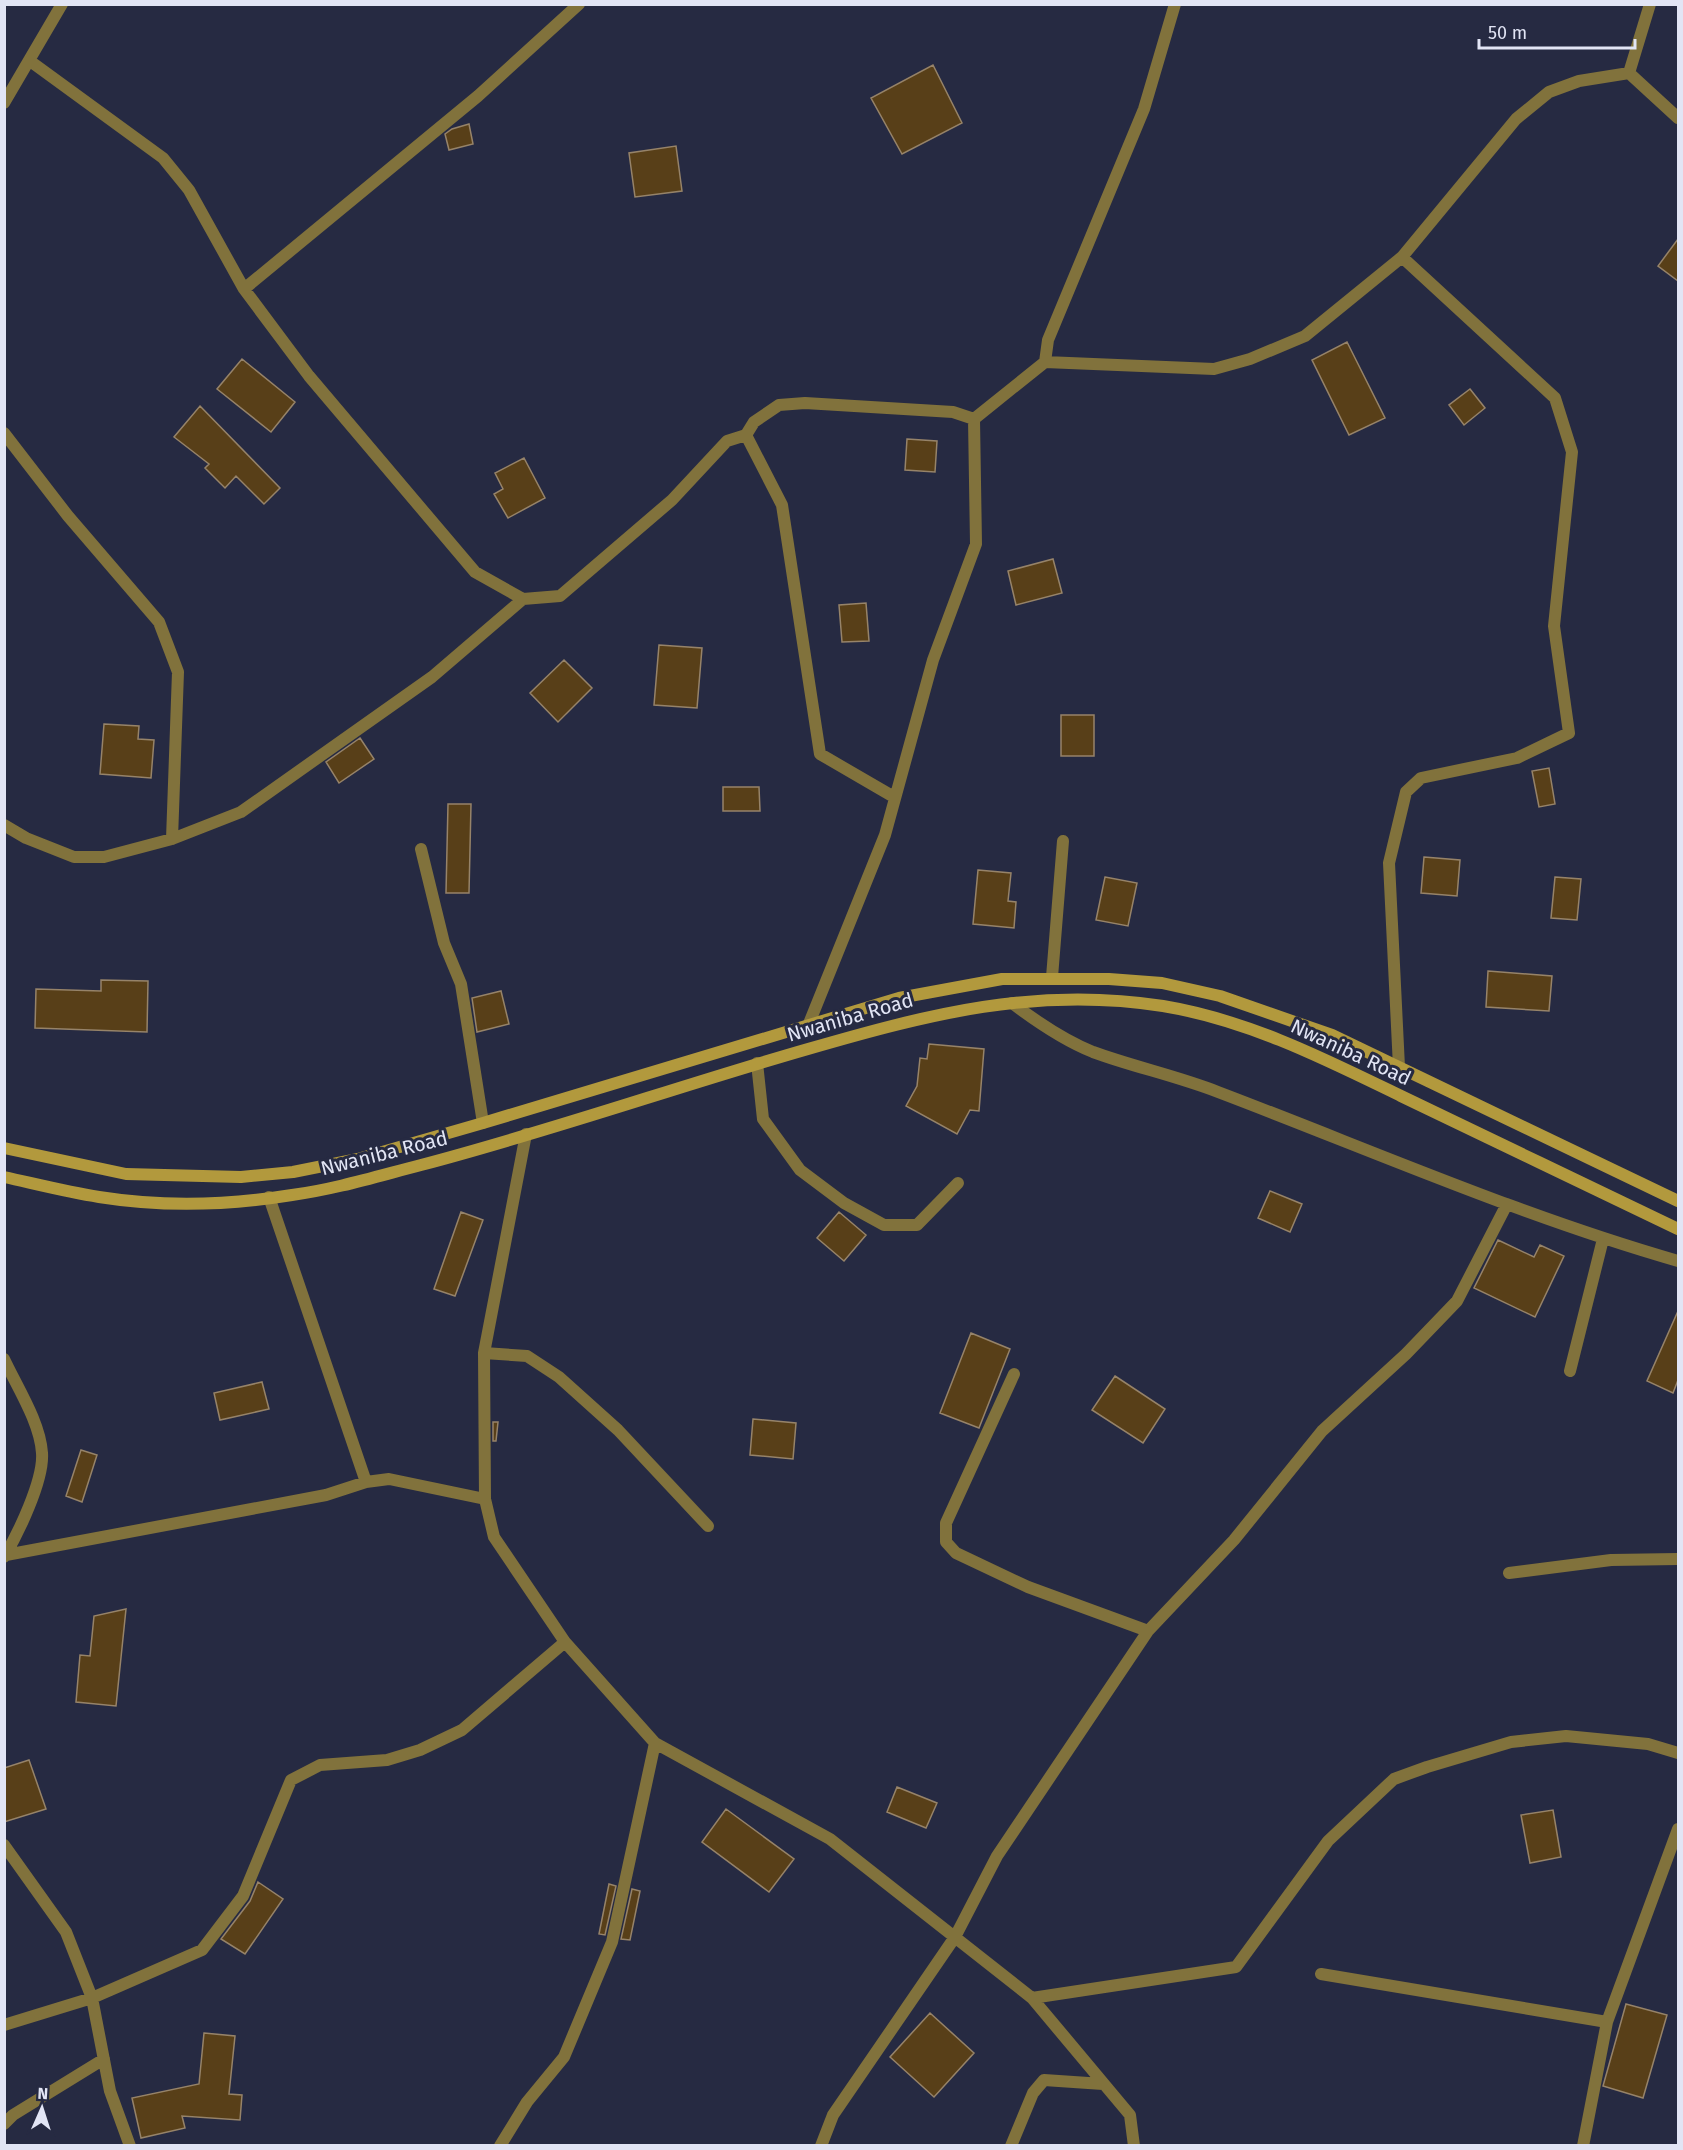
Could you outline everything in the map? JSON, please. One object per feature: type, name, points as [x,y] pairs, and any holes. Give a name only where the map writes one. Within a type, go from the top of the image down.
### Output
[{"type":"main road","points":[[4,1148],[126,1174],[241,1177],[294,1172],[358,1159],[899,998],[953,986],[1002,979],[1052,977],[1162,984],[1220,996],[1332,1035],[1678,1201]]},
{"type":"main road","name":"Nwaniba Road","points":[[4,1177],[98,1197],[184,1203],[269,1197],[339,1186],[526,1134],[911,1020],[943,1012],[1012,1003],[1065,1000],[1163,1006],[1210,1016],[1250,1029],[1327,1059],[1678,1229]]},
{"type":"street","points":[[4,103],[62,4]]},
{"type":"street","points":[[244,289],[478,96],[579,4]]},
{"type":"street","points":[[1045,362],[1048,340],[1144,109],[1175,4]]},
{"type":"street","points":[[1629,73],[1650,4]]},
{"type":"street","points":[[30,61],[163,158],[189,190],[244,289],[309,376],[475,572],[523,599],[560,596],[672,500],[727,441],[746,435],[754,422],[779,405],[805,403],[953,412],[974,419]]},
{"type":"street","points":[[974,419],[1045,362],[1214,369],[1250,359],[1305,336],[1402,257],[1516,119],[1549,92],[1579,81],[1629,73]]},
{"type":"street","points":[[1629,73],[1678,118]]},
{"type":"street","points":[[1399,1067],[1389,863],[1406,792],[1421,778],[1517,758],[1569,733],[1554,626],[1572,452],[1555,398],[1402,257]]},
{"type":"street","points":[[808,1026],[885,835],[933,660],[976,544],[974,419]]},
{"type":"street","points":[[4,433],[68,516],[159,622],[178,672],[172,839]]},
{"type":"street","points":[[746,435],[782,505],[820,754],[894,797]]},
{"type":"street","points":[[4,825],[26,838],[74,857],[104,857],[172,839],[241,812],[432,676],[523,599]]},
{"type":"street","points":[[1052,977],[1063,841]]},
{"type":"street","points":[[421,849],[444,943],[461,984],[483,1123]]},
{"type":"street","points":[[1012,1003],[1046,1029],[1092,1051],[1216,1091],[1417,1172],[1603,1239],[1678,1261]]},
{"type":"street","points":[[757,1064],[763,1119],[800,1170],[844,1203],[884,1225],[917,1225],[958,1183]]},
{"type":"street","points":[[526,1134],[484,1353],[485,1499],[494,1537],[565,1642],[655,1743],[830,1839],[1032,1998],[1130,2115],[1134,2145]]},
{"type":"street","points":[[269,1197],[366,1482]]},
{"type":"street","points":[[821,2145],[833,2115],[955,1937],[996,1856],[1148,1631],[1234,1540],[1322,1431],[1406,1354],[1457,1301],[1507,1204]]},
{"type":"street","points":[[1570,1371],[1603,1239]]},
{"type":"street","points":[[484,1353],[527,1356],[559,1377],[618,1430],[708,1526]]},
{"type":"street","points":[[4,1359],[34,1423],[42,1454],[33,1499],[5,1556]]},
{"type":"street","points":[[1014,1374],[946,1523],[946,1542],[956,1553],[1028,1587],[1148,1631]]},
{"type":"street","points":[[5,1556],[326,1495],[366,1482],[389,1479],[485,1499]]},
{"type":"street","points":[[1509,1573],[1611,1560],[1678,1559]]},
{"type":"street","points":[[4,2025],[92,1998],[202,1950],[243,1896],[291,1780],[320,1765],[387,1760],[420,1750],[462,1730],[565,1642]]},
{"type":"street","points":[[1032,1998],[1236,1967],[1328,1840],[1394,1779],[1511,1742],[1566,1736],[1648,1744],[1678,1753]]},
{"type":"street","points":[[500,2145],[527,2102],[564,2057],[612,1942],[655,1743]]},
{"type":"street","points":[[1583,2145],[1607,2022],[1678,1828]]},
{"type":"street","points":[[4,1845],[66,1932],[92,1998],[110,2091],[130,2145]]},
{"type":"street","points":[[1321,1974],[1607,2022]]},
{"type":"street","points":[[4,2124],[13,2115],[104,2059]]},
{"type":"street","points":[[1011,2145],[1033,2093],[1044,2080],[1103,2084]]},
{"type":"building","points":[[933,65],[962,123],[902,154],[871,98]]},
{"type":"building","points":[[469,124],[473,144],[449,150],[445,134],[452,129]]},
{"type":"building","points":[[676,146],[682,191],[635,197],[629,153]]},
{"type":"building","points":[[1678,239],[1678,281],[1658,266]]},
{"type":"building","points":[[1347,342],[1385,418],[1349,435],[1312,360]]},
{"type":"building","points":[[242,359],[295,402],[271,432],[217,389]]},
{"type":"building","points":[[1470,389],[1485,408],[1464,425],[1449,405]]},
{"type":"building","points":[[200,406],[280,488],[264,504],[236,476],[225,488],[205,468],[209,464],[174,437]]},
{"type":"building","points":[[907,439],[937,441],[935,472],[905,470]]},
{"type":"building","points":[[524,458],[545,498],[508,518],[494,494],[503,489],[495,473]]},
{"type":"building","points":[[1053,559],[1062,593],[1016,605],[1008,571]]},
{"type":"building","points":[[866,603],[869,641],[842,642],[839,605]]},
{"type":"building","points":[[659,645],[702,648],[697,708],[654,705]]},
{"type":"building","points":[[564,660],[592,688],[558,722],[530,693]]},
{"type":"building","points":[[1061,715],[1094,715],[1094,756],[1061,756]]},
{"type":"building","points":[[104,724],[139,726],[138,739],[154,740],[151,778],[100,774]]},
{"type":"building","points":[[360,738],[374,759],[339,783],[326,762]]},
{"type":"building","points":[[1549,768],[1555,804],[1539,807],[1532,771]]},
{"type":"building","points":[[723,787],[759,787],[760,811],[723,811]]},
{"type":"building","points":[[448,804],[471,804],[469,893],[446,893]]},
{"type":"building","points":[[1424,857],[1460,860],[1457,896],[1421,893]]},
{"type":"building","points":[[978,870],[1011,873],[1008,901],[1016,902],[1014,928],[973,924]]},
{"type":"building","points":[[1105,877],[1137,883],[1128,926],[1096,920]]},
{"type":"building","points":[[1555,877],[1581,879],[1577,920],[1551,918]]},
{"type":"building","points":[[1488,971],[1552,976],[1549,1011],[1486,1007]]},
{"type":"building","points":[[101,980],[148,981],[147,1032],[35,1028],[36,989],[101,991]]},
{"type":"building","points":[[501,991],[509,1024],[477,1032],[472,998]]},
{"type":"building","points":[[929,1044],[984,1049],[979,1111],[970,1110],[957,1134],[906,1106],[917,1086],[920,1058],[927,1059]]},
{"type":"building","points":[[1270,1191],[1302,1204],[1290,1232],[1258,1218]]},
{"type":"building","points":[[461,1212],[483,1220],[455,1296],[434,1289]]},
{"type":"building","points":[[839,1212],[866,1235],[844,1261],[817,1238]]},
{"type":"building","points":[[1498,1240],[1534,1257],[1540,1245],[1564,1256],[1535,1317],[1474,1288]]},
{"type":"building","points":[[1678,1311],[1678,1380],[1673,1393],[1647,1381]]},
{"type":"building","points":[[971,1333],[1010,1349],[979,1428],[940,1413]]},
{"type":"building","points":[[1115,1376],[1165,1409],[1143,1443],[1092,1410]]},
{"type":"building","points":[[262,1382],[269,1409],[220,1420],[214,1393]]},
{"type":"building","points":[[753,1419],[796,1423],[793,1459],[750,1455]]},
{"type":"building","points":[[493,1422],[498,1422],[496,1441],[493,1441]]},
{"type":"building","points":[[81,1450],[97,1455],[82,1502],[66,1496]]},
{"type":"building","points":[[126,1609],[116,1706],[76,1702],[80,1655],[90,1656],[94,1616]]},
{"type":"building","points":[[29,1760],[46,1809],[4,1822],[4,1768]]},
{"type":"building","points":[[897,1787],[937,1803],[926,1828],[887,1812]]},
{"type":"building","points":[[726,1809],[794,1859],[769,1892],[702,1842]]},
{"type":"building","points":[[1553,1810],[1561,1857],[1530,1863],[1521,1815]]},
{"type":"building","points":[[258,1882],[283,1899],[245,1954],[221,1939],[250,1901]]},
{"type":"building","points":[[609,1884],[616,1886],[605,1935],[599,1934]]},
{"type":"building","points":[[632,1889],[640,1891],[630,1940],[621,1939]]},
{"type":"building","points":[[1626,2004],[1667,2015],[1643,2098],[1603,2086]]},
{"type":"building","points":[[930,2013],[974,2053],[934,2097],[890,2057]]},
{"type":"building","points":[[204,2033],[235,2036],[229,2094],[242,2095],[240,2120],[182,2116],[185,2128],[141,2138],[132,2098],[199,2084]]}]
